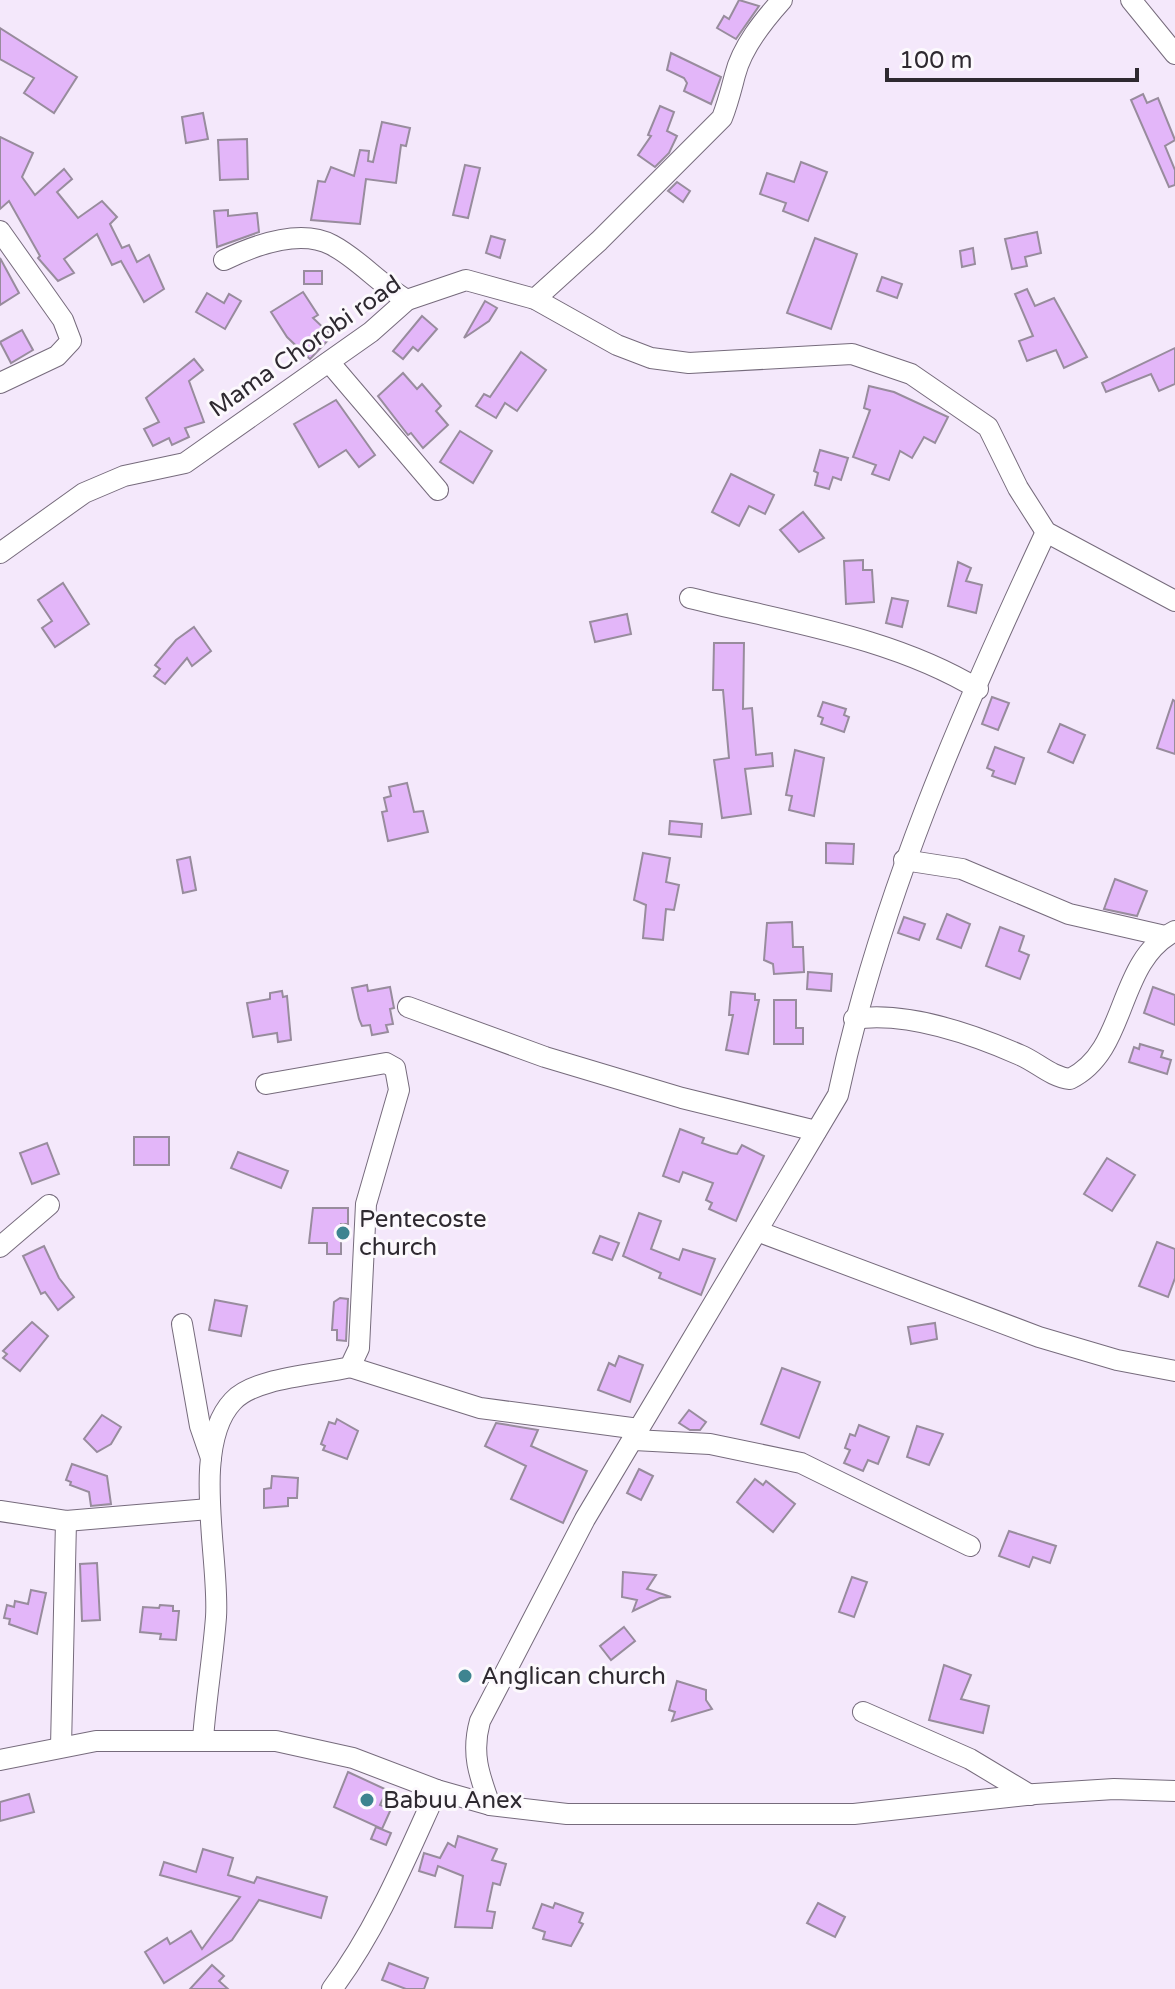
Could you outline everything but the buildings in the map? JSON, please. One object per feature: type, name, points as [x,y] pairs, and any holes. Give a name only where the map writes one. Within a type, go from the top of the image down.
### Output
[{"type":"street","points":[[535,299],[599,241],[722,118],[731,96],[735,73],[751,41],[782,0]]},
{"type":"street","points":[[1131,0],[1175,54]]},
{"type":"street","points":[[0,231],[63,320],[71,341],[57,356],[0,383]]},
{"type":"street","points":[[224,260],[260,245],[321,240],[407,300]]},
{"type":"street","name":"Mama Chorobi road","points":[[0,553],[84,493],[124,476],[185,463],[371,332],[407,300],[466,280],[535,299],[617,345],[651,358],[689,363],[852,354],[911,374],[988,427],[1018,488],[1046,532],[1175,601]]},
{"type":"street","points":[[329,362],[438,490]]},
{"type":"street","points":[[490,1805],[475,1764],[474,1742],[480,1721],[585,1519],[838,1095],[854,1019],[904,860],[1001,628],[1046,532]]},
{"type":"street","points":[[690,598],[889,648],[940,667],[978,689]]},
{"type":"street","points":[[904,860],[962,869],[1069,914],[1170,934]]},
{"type":"street","points":[[854,1019],[890,1015],[916,1020],[1021,1055],[1070,1079],[1099,1057],[1142,961],[1170,934]]},
{"type":"street","points":[[408,1007],[545,1057],[682,1098],[816,1131]]},
{"type":"street","points":[[266,1084],[386,1063],[395,1068],[399,1078],[399,1090],[366,1204],[359,1348],[350,1367]]},
{"type":"street","points":[[0,1247],[49,1205]]},
{"type":"street","points":[[757,1231],[1039,1337],[1117,1360],[1175,1371]]},
{"type":"street","points":[[182,1324],[200,1426],[211,1458]]},
{"type":"street","points":[[203,1739],[216,1618],[209,1509],[211,1458],[219,1426],[233,1400],[258,1385],[350,1367],[480,1408],[710,1444],[801,1463],[970,1546]]},
{"type":"street","points":[[0,1511],[66,1521],[209,1509]]},
{"type":"street","points":[[61,1747],[66,1521]]},
{"type":"street","points":[[863,1712],[970,1759],[1030,1795]]},
{"type":"street","points":[[0,1760],[96,1741],[276,1741],[353,1758],[437,1790],[490,1805],[567,1814],[854,1814],[1030,1795],[1114,1789],[1175,1791]]},
{"type":"street","points":[[332,1989],[351,1963],[398,1876],[437,1790]]},
{"type":"place","name":"Pentecoste church","points":[[343,1233]]},
{"type":"place","name":"Anglican church","points":[[465,1676]]},
{"type":"place","name":"Babuu Anex","points":[[367,1800]]}]
